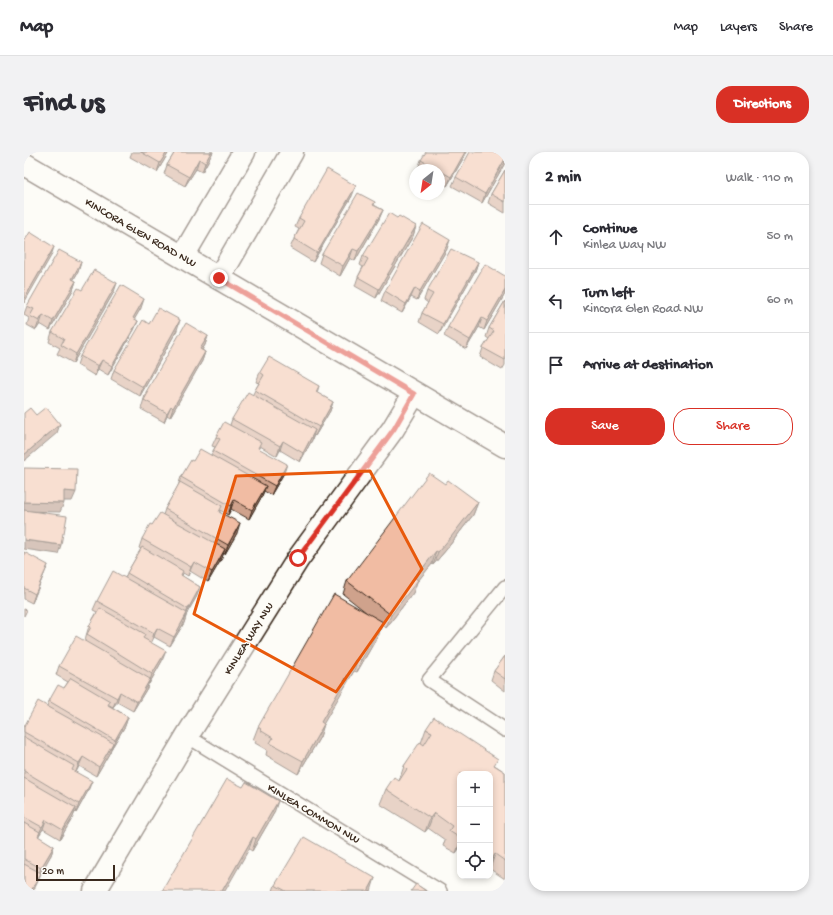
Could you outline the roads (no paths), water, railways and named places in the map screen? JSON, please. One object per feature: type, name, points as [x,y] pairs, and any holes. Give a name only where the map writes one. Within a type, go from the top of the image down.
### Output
[{"type":"street","points":[[183,256],[244,152]]},
{"type":"street","points":[[219,278],[292,152]]},
{"type":"street","name":"KINCORA GLEN ROAD NW","points":[[24,164],[505,446]]},
{"type":"street","name":"KINLEA WAY NW","points":[[95,891],[187,736],[298,558],[394,429],[414,394]]},
{"type":"lane","points":[[505,587],[429,680],[505,730]]},
{"type":"lane","name":"KINLEA COMMON NW","points":[[187,736],[440,891]]}]
